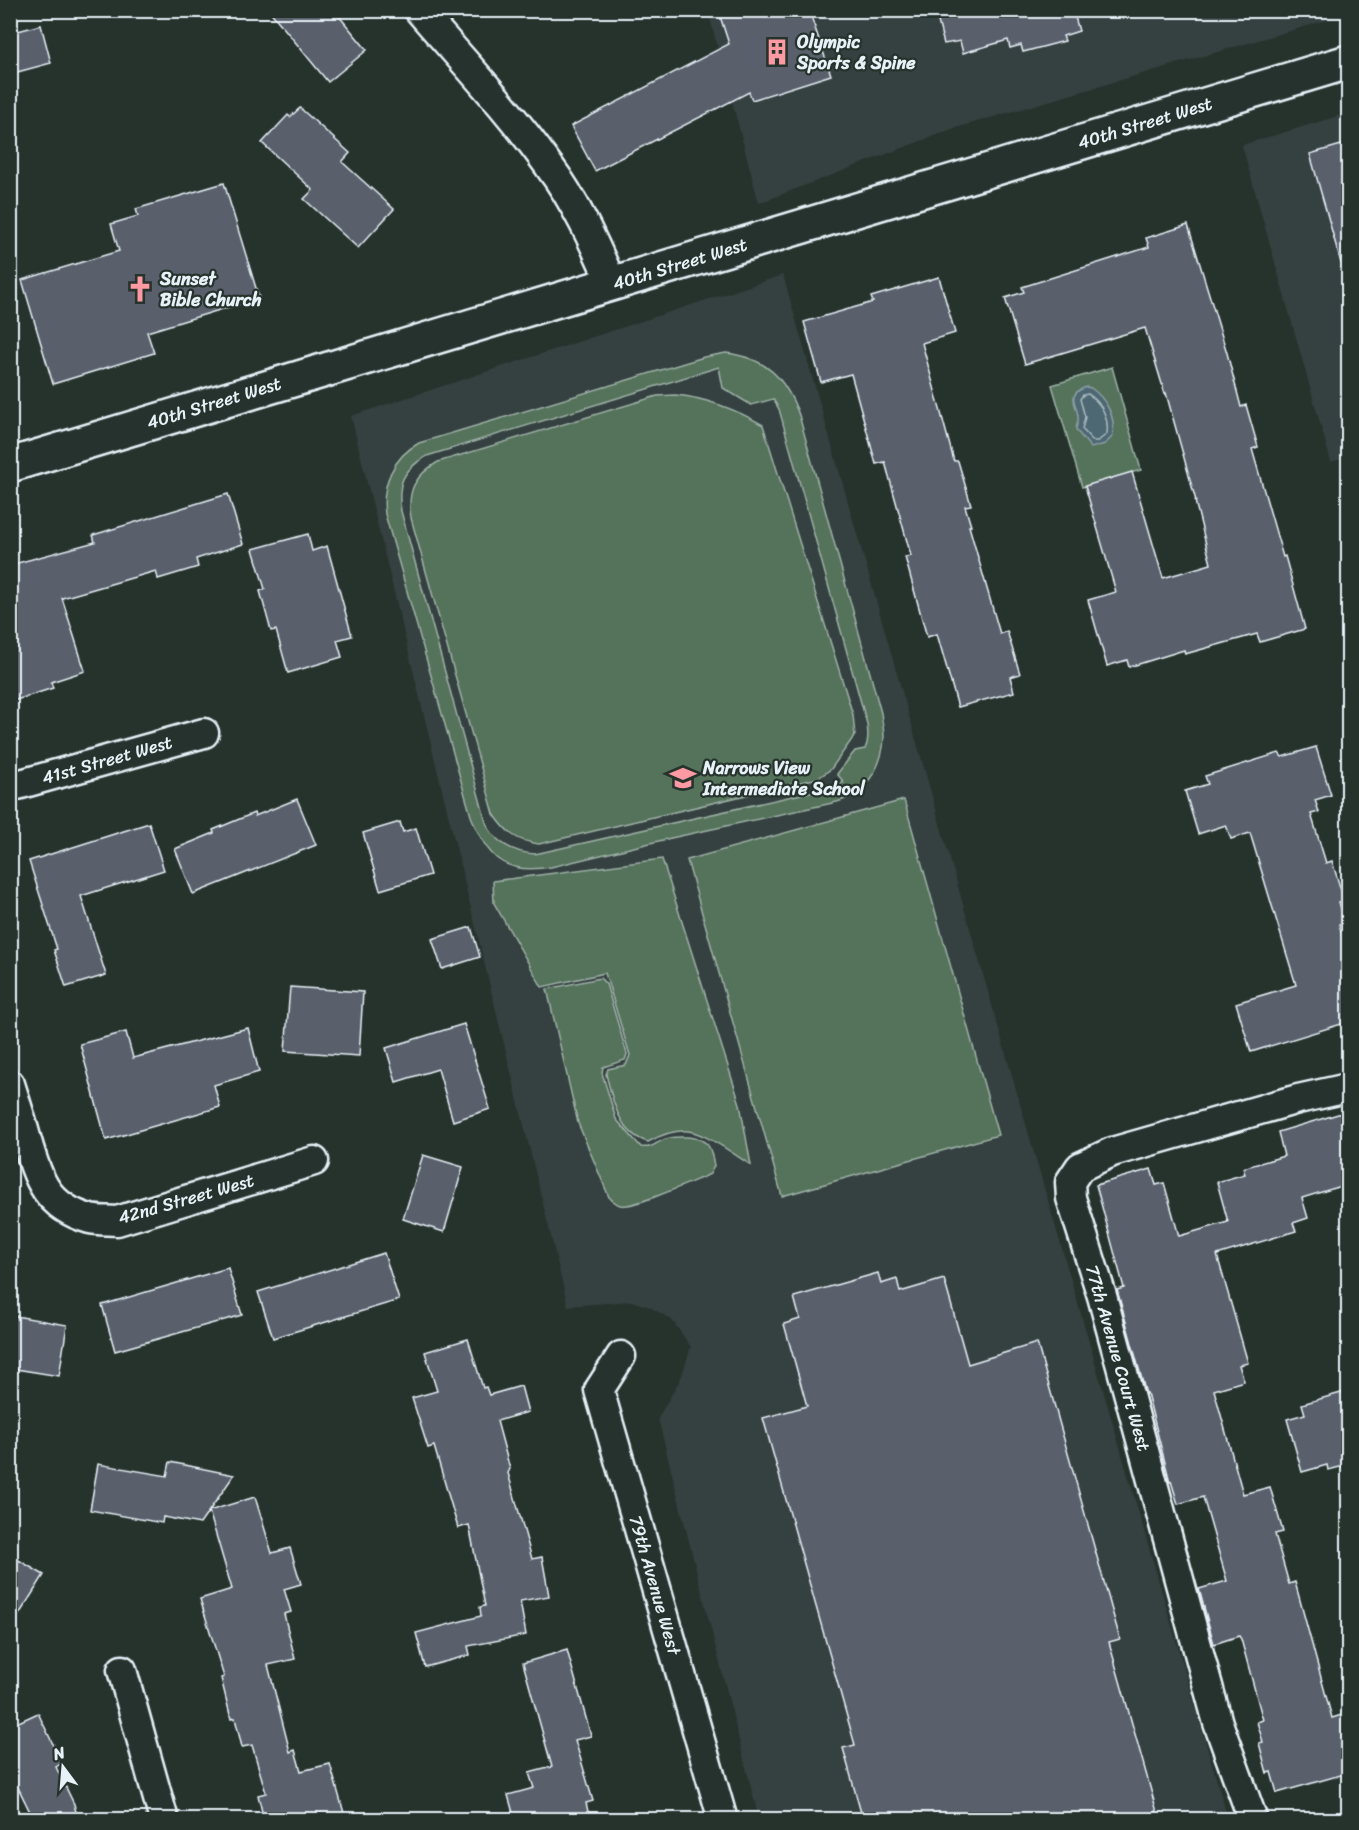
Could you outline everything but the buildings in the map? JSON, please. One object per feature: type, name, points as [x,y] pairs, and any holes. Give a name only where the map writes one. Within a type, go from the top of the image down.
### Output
[{"type":"street","points":[[419,10],[504,108],[550,167],[586,226],[612,284]]},
{"type":"street","name":"40th Street West","points":[[10,465],[1348,62]]},
{"type":"street","name":"41st Street West","points":[[10,787],[204,733]]},
{"type":"street","name":"42nd Street West","points":[[10,1084],[37,1175],[47,1192],[67,1210],[91,1220],[117,1221],[314,1161]]},
{"type":"street","name":"77th Avenue Court West","points":[[1253,1820],[1218,1723],[1105,1308],[1071,1198],[1070,1182],[1080,1167],[1112,1152],[1348,1088]]},
{"type":"street","name":"79th Avenue West","points":[[621,1356],[599,1390],[723,1820]]},
{"type":"street","points":[[122,1670],[164,1820]]},
{"type":"shaded area","points":[[1348,10],[1348,14],[952,129],[759,203],[708,11]]},
{"type":"shaded area","points":[[1348,113],[1348,457],[1331,462],[1242,145]]},
{"type":"shaded area","name":"Narrows View Intermediate School","points":[[783,275],[1039,1170],[1228,1819],[759,1819],[658,1418],[681,1378],[691,1347],[672,1320],[650,1307],[631,1301],[568,1306],[351,416]]},
{"type":"green space","points":[[726,353],[752,359],[763,365],[780,380],[799,415],[881,713],[884,737],[880,759],[871,778],[864,786],[856,793],[837,802],[551,867],[535,869],[509,865],[491,853],[477,831],[471,816],[385,514],[387,482],[402,456],[419,443],[704,357]],"holes":[[[719,367],[723,388],[751,405],[773,399],[779,409],[867,724],[868,740],[865,749],[855,751],[837,774],[844,782],[837,786],[535,854],[512,849],[499,841],[486,822],[401,511],[400,493],[403,479],[412,467],[427,456]]]},
{"type":"green space","points":[[1112,367],[1141,470],[1082,487],[1052,385]]},
{"type":"green space","points":[[675,395],[720,405],[763,425],[853,715],[855,735],[831,769],[818,778],[539,844],[524,841],[508,831],[494,814],[411,518],[411,492],[423,473],[438,462],[657,396]]},
{"type":"green space","points":[[904,800],[998,1135],[782,1196],[687,860]]},
{"type":"green space","points":[[662,859],[740,1104],[751,1165],[720,1145],[688,1131],[673,1132],[648,1142],[630,1132],[618,1114],[606,1074],[608,1069],[626,1065],[630,1055],[605,973],[542,987],[494,903],[493,881]]},
{"type":"green space","points":[[600,978],[606,984],[627,1054],[625,1060],[603,1067],[602,1073],[616,1119],[641,1147],[649,1147],[678,1137],[700,1140],[709,1147],[714,1166],[710,1174],[706,1176],[649,1199],[627,1205],[614,1202],[609,1197],[578,1123],[547,989]]},
{"type":"water","points":[[1086,387],[1091,388],[1101,397],[1109,409],[1114,429],[1113,436],[1105,444],[1091,448],[1076,430],[1078,418],[1074,396]]},
{"type":"place","name":"Olympic Sports & Spine","points":[[777,52]]},
{"type":"place","name":"Sunset Bible Church","points":[[140,289]]},
{"type":"place","name":"Narrows View Intermediate School","points":[[683,778]]}]
